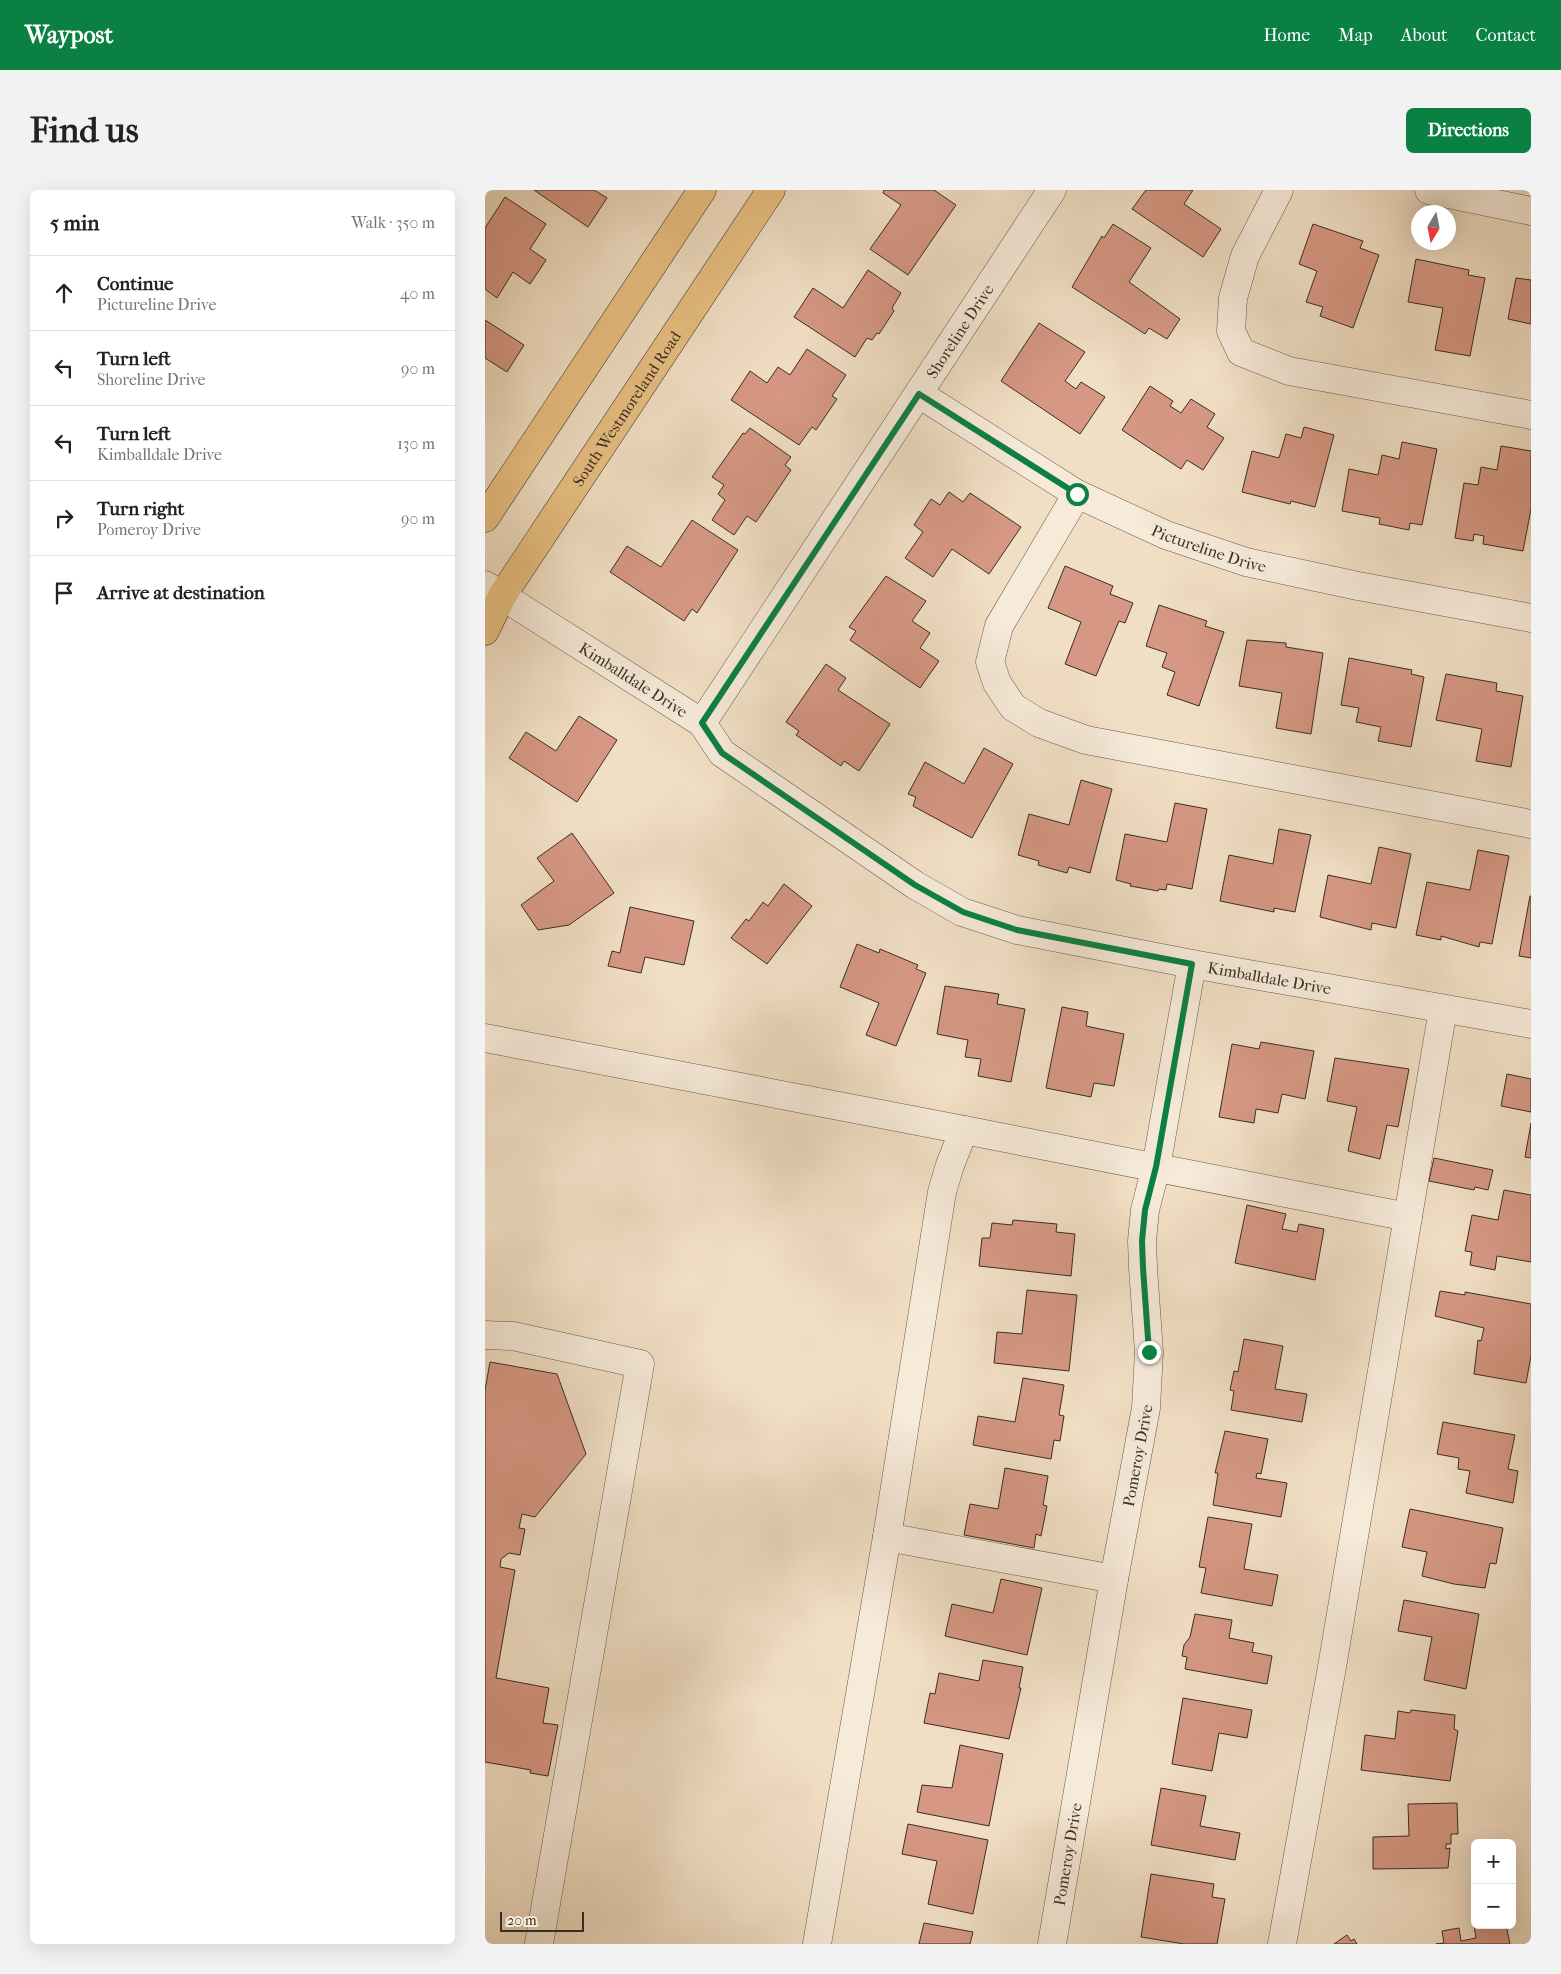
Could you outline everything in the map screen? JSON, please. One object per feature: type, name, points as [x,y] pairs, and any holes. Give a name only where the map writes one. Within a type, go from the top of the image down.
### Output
[{"type":"main road","points":[[485,518],[701,190]]},
{"type":"main road","name":"South Westmoreland Road","points":[[485,631],[494,590],[771,190]]},
{"type":"street","name":"Shoreline Drive","points":[[702,723],[1052,190]]},
{"type":"street","points":[[1279,190],[1245,256],[1233,298],[1231,331],[1241,352],[1289,371],[1531,416]]},
{"type":"street","points":[[1429,190],[1531,211]]},
{"type":"street","name":"Pictureline Drive","points":[[919,394],[1077,494],[1166,535],[1246,562],[1358,586],[1531,618]]},
{"type":"street","points":[[1077,494],[999,626],[990,662],[997,683],[1013,708],[1039,723],[1086,740],[1531,824]]},
{"type":"street","name":"Kimballdale Drive","points":[[494,590],[702,723],[722,753],[915,885],[963,912],[1017,930],[1192,964],[1531,1024]]},
{"type":"street","name":"Pomeroy Drive","points":[[1052,1944],[1114,1579],[1146,1408],[1149,1352],[1142,1241],[1145,1210],[1156,1167],[1192,964]]},
{"type":"street","points":[[1282,1944],[1332,1667],[1443,1008]]},
{"type":"street","points":[[485,1038],[1408,1217]]},
{"type":"street","points":[[817,1944],[887,1537],[942,1192],[964,1130]]},
{"type":"street","points":[[485,1335],[513,1336],[640,1364],[539,1944]]},
{"type":"street","points":[[887,1537],[1114,1579]]},
{"type":"building","points":[[534,190],[594,190],[607,198],[588,227]]},
{"type":"building","points":[[884,190],[934,190],[956,205],[908,275],[870,249],[901,205],[883,193]]},
{"type":"building","points":[[1146,190],[1193,190],[1184,204],[1221,229],[1203,257],[1132,209]]},
{"type":"building","points":[[505,197],[546,224],[530,249],[546,260],[530,284],[513,272],[497,298],[485,289],[485,228]]},
{"type":"building","points":[[1113,224],[1151,248],[1129,282],[1180,319],[1167,339],[1149,328],[1145,334],[1072,287],[1102,236],[1104,238]]},
{"type":"building","points":[[1313,224],[1363,241],[1360,248],[1379,255],[1353,328],[1320,316],[1323,307],[1306,302],[1317,271],[1299,264]]},
{"type":"building","points":[[1416,259],[1469,270],[1468,275],[1485,278],[1470,356],[1435,350],[1443,308],[1408,302]]},
{"type":"building","points":[[868,270],[901,293],[892,308],[894,311],[879,334],[877,333],[872,340],[867,338],[855,357],[794,317],[813,288],[843,308]]},
{"type":"building","points":[[1516,278],[1531,280],[1531,324],[1508,319]]},
{"type":"building","points":[[485,320],[524,345],[507,372],[485,358]]},
{"type":"building","points":[[1039,323],[1085,352],[1065,381],[1076,389],[1081,382],[1105,397],[1080,434],[1001,381]]},
{"type":"building","points":[[807,349],[846,375],[832,396],[837,399],[816,430],[812,427],[799,445],[731,400],[750,371],[767,383],[778,367],[790,375]]},
{"type":"building","points":[[1150,386],[1173,401],[1170,406],[1181,413],[1191,399],[1215,414],[1207,427],[1224,438],[1203,470],[1187,460],[1181,469],[1122,430]]},
{"type":"building","points":[[1304,427],[1334,435],[1315,507],[1291,501],[1290,504],[1242,492],[1252,451],[1279,458],[1286,434],[1301,438]]},
{"type":"building","points":[[750,428],[791,457],[785,465],[791,470],[756,522],[747,516],[734,535],[712,520],[725,500],[718,494],[724,485],[712,477],[743,433],[745,434]]},
{"type":"building","points":[[1402,442],[1437,449],[1422,525],[1410,523],[1409,530],[1379,524],[1380,518],[1342,511],[1349,469],[1378,475],[1382,455],[1399,459]]},
{"type":"building","points":[[1501,446],[1531,451],[1531,509],[1523,551],[1483,544],[1484,536],[1474,534],[1473,541],[1455,538],[1464,483],[1478,485],[1481,467],[1497,470]]},
{"type":"building","points":[[949,492],[963,502],[970,493],[1021,527],[989,574],[952,549],[933,577],[905,558],[923,532],[914,525],[931,499],[940,505]]},
{"type":"building","points":[[692,520],[738,550],[697,613],[692,609],[684,621],[610,572],[627,546],[661,567]]},
{"type":"building","points":[[1065,566],[1113,586],[1110,594],[1133,603],[1125,623],[1119,621],[1096,676],[1065,664],[1081,622],[1048,608]]},
{"type":"building","points":[[886,576],[926,601],[912,621],[930,633],[920,648],[939,661],[920,688],[850,640],[856,631],[849,627]]},
{"type":"building","points":[[1159,605],[1207,621],[1205,626],[1224,632],[1199,706],[1167,695],[1175,672],[1162,667],[1167,653],[1146,646]]},
{"type":"building","points":[[1247,640],[1286,643],[1286,647],[1323,653],[1311,734],[1276,728],[1282,693],[1239,686]]},
{"type":"building","points":[[1349,658],[1412,670],[1411,674],[1424,677],[1411,747],[1378,741],[1381,727],[1356,722],[1359,708],[1341,705]]},
{"type":"building","points":[[826,664],[846,678],[838,690],[890,724],[859,771],[844,761],[841,766],[796,735],[799,731],[786,722]]},
{"type":"building","points":[[1446,674],[1497,683],[1496,691],[1523,696],[1511,767],[1476,761],[1482,729],[1436,720]]},
{"type":"building","points":[[579,716],[617,740],[577,802],[509,758],[526,732],[556,751]]},
{"type":"building","points":[[984,748],[1013,764],[972,838],[913,806],[916,797],[908,794],[925,762],[964,784]]},
{"type":"building","points":[[1081,780],[1112,789],[1090,873],[1069,867],[1067,873],[1038,865],[1039,861],[1018,855],[1029,814],[1069,825]]},
{"type":"building","points":[[1175,803],[1207,809],[1192,889],[1167,884],[1166,890],[1159,889],[1158,891],[1130,886],[1131,884],[1116,880],[1125,834],[1167,842]]},
{"type":"building","points":[[1279,829],[1311,835],[1295,912],[1274,908],[1274,912],[1220,901],[1229,855],[1273,864]]},
{"type":"building","points":[[572,833],[614,893],[569,925],[538,930],[521,905],[554,881],[537,858]]},
{"type":"building","points":[[1379,847],[1411,854],[1396,928],[1372,923],[1371,930],[1320,917],[1328,875],[1371,884]]},
{"type":"building","points":[[1478,850],[1509,856],[1492,944],[1480,942],[1479,947],[1441,936],[1441,940],[1416,935],[1427,882],[1470,890]]},
{"type":"building","points":[[784,884],[812,906],[767,964],[731,938],[746,919],[749,921],[763,902],[768,906]]},
{"type":"building","points":[[1531,896],[1531,958],[1519,956]]},
{"type":"building","points":[[630,907],[694,921],[684,965],[645,957],[641,973],[608,966],[612,951],[620,953]]},
{"type":"building","points":[[857,944],[879,953],[880,949],[918,965],[916,969],[926,973],[896,1046],[866,1035],[879,1003],[840,987]]},
{"type":"building","points":[[945,986],[999,994],[997,1004],[1025,1009],[1011,1082],[978,1076],[981,1059],[965,1057],[968,1040],[937,1034]]},
{"type":"building","points":[[1062,1007],[1088,1012],[1086,1026],[1124,1034],[1114,1086],[1094,1083],[1091,1097],[1046,1088]]},
{"type":"building","points":[[1261,1042],[1314,1051],[1305,1099],[1282,1094],[1278,1113],[1256,1109],[1254,1123],[1219,1117],[1232,1044],[1259,1049]]},
{"type":"building","points":[[1335,1058],[1409,1069],[1398,1127],[1387,1125],[1380,1159],[1348,1151],[1357,1107],[1327,1101]]},
{"type":"building","points":[[1507,1074],[1531,1079],[1531,1112],[1501,1106]]},
{"type":"building","points":[[1531,1123],[1531,1158],[1525,1157]]},
{"type":"building","points":[[1434,1158],[1493,1170],[1488,1190],[1475,1187],[1474,1190],[1429,1181]]},
{"type":"building","points":[[1504,1190],[1531,1195],[1531,1262],[1497,1256],[1495,1270],[1470,1265],[1472,1252],[1465,1251],[1472,1215],[1498,1220]]},
{"type":"building","points":[[1247,1205],[1286,1214],[1282,1229],[1297,1232],[1299,1224],[1324,1229],[1315,1280],[1235,1263]]},
{"type":"building","points":[[1013,1220],[1057,1224],[1056,1232],[1075,1234],[1071,1276],[979,1266],[982,1238],[990,1238],[992,1223],[1012,1225]]},
{"type":"building","points":[[1027,1290],[1077,1295],[1069,1371],[994,1363],[997,1332],[1022,1334]]},
{"type":"building","points":[[1440,1291],[1465,1295],[1465,1292],[1531,1304],[1531,1356],[1526,1383],[1474,1374],[1478,1340],[1481,1341],[1484,1328],[1435,1316]]},
{"type":"building","points":[[1244,1339],[1283,1346],[1275,1389],[1307,1394],[1302,1422],[1231,1410],[1234,1391],[1230,1390],[1234,1371],[1238,1372]]},
{"type":"building","points":[[490,1362],[557,1374],[586,1454],[535,1517],[522,1514],[519,1528],[525,1529],[520,1555],[509,1553],[501,1559],[500,1567],[515,1570],[496,1678],[549,1688],[543,1723],[558,1725],[548,1776],[530,1773],[531,1770],[485,1762],[485,1390]]},
{"type":"building","points":[[1023,1378],[1064,1385],[1059,1415],[1064,1416],[1060,1441],[1054,1440],[1051,1459],[973,1445],[978,1416],[1015,1422]]},
{"type":"building","points":[[1443,1422],[1515,1435],[1508,1469],[1518,1471],[1513,1503],[1466,1493],[1470,1471],[1458,1469],[1459,1458],[1437,1454]]},
{"type":"building","points":[[1225,1431],[1268,1439],[1261,1474],[1257,1473],[1256,1478],[1287,1483],[1281,1517],[1213,1505],[1218,1473],[1215,1473]]},
{"type":"building","points":[[1005,1468],[1048,1476],[1043,1505],[1047,1506],[1041,1536],[1036,1534],[1034,1548],[964,1535],[970,1504],[998,1509]]},
{"type":"building","points":[[1410,1509],[1503,1528],[1496,1564],[1490,1563],[1485,1588],[1454,1584],[1422,1576],[1427,1552],[1402,1547]]},
{"type":"building","points":[[1208,1517],[1252,1524],[1244,1569],[1278,1575],[1272,1606],[1201,1593],[1206,1568],[1199,1567]]},
{"type":"building","points":[[1001,1579],[1042,1588],[1027,1655],[945,1636],[952,1604],[993,1613]]},
{"type":"building","points":[[1404,1600],[1479,1614],[1466,1689],[1424,1680],[1432,1637],[1398,1631]]},
{"type":"building","points":[[1195,1614],[1232,1620],[1229,1638],[1254,1643],[1252,1652],[1272,1656],[1267,1684],[1185,1669],[1187,1657],[1182,1656],[1184,1645],[1190,1637]]},
{"type":"building","points":[[983,1660],[1023,1667],[1019,1688],[1021,1688],[1009,1739],[924,1723],[930,1693],[935,1694],[939,1673],[979,1681]]},
{"type":"building","points":[[1183,1698],[1252,1710],[1247,1738],[1219,1733],[1212,1771],[1172,1764]]},
{"type":"building","points":[[1411,1710],[1455,1715],[1454,1729],[1458,1731],[1450,1781],[1361,1770],[1365,1735],[1395,1739],[1398,1711],[1410,1713]]},
{"type":"building","points":[[960,1745],[1003,1754],[989,1826],[917,1812],[922,1785],[952,1788]]},
{"type":"building","points":[[1161,1788],[1206,1796],[1200,1826],[1240,1833],[1235,1860],[1151,1845]]},
{"type":"building","points":[[1457,1803],[1458,1834],[1451,1834],[1451,1844],[1446,1844],[1446,1849],[1450,1848],[1448,1868],[1373,1869],[1373,1837],[1409,1836],[1408,1804]]},
{"type":"building","points":[[908,1824],[988,1840],[973,1914],[928,1904],[937,1861],[902,1854]]},
{"type":"building","points":[[1151,1874],[1214,1884],[1212,1897],[1225,1899],[1217,1944],[1184,1944],[1141,1937]]},
{"type":"building","points":[[924,1923],[973,1932],[970,1944],[919,1944]]},
{"type":"building","points":[[1459,1928],[1461,1941],[1476,1938],[1475,1929],[1507,1929],[1510,1944],[1436,1944],[1444,1943],[1442,1931]]},
{"type":"building","points":[[1347,1935],[1351,1941],[1354,1939],[1357,1944],[1334,1944]]},
{"type":"route","points":[[1077,494],[919,394],[702,723],[722,753],[915,885],[963,912],[1017,930],[1192,964],[1156,1167],[1145,1210],[1142,1241],[1149,1352]]}]
